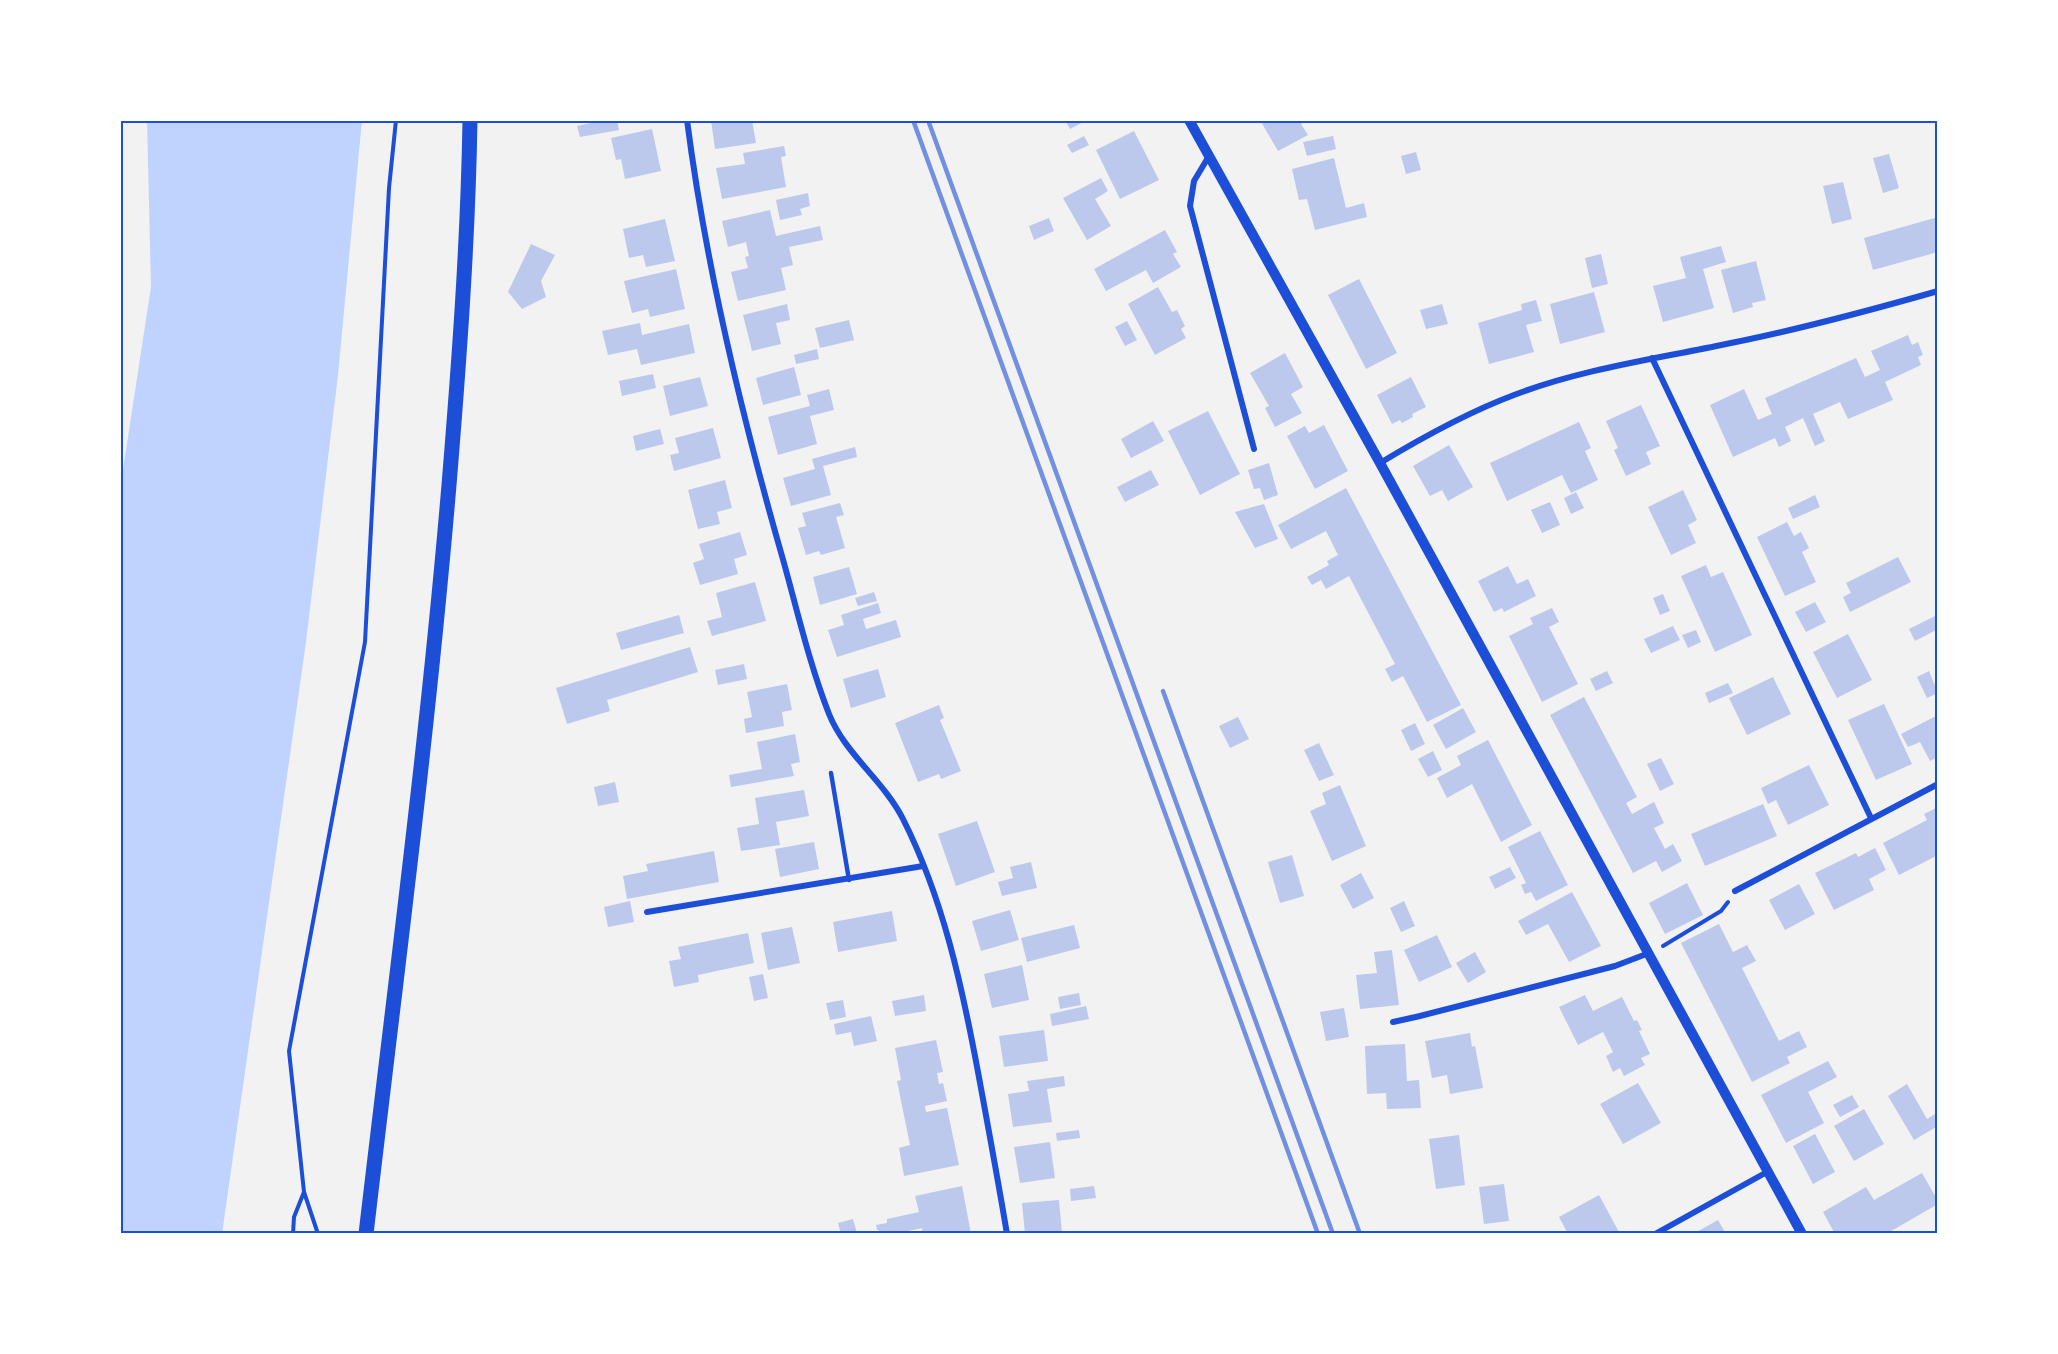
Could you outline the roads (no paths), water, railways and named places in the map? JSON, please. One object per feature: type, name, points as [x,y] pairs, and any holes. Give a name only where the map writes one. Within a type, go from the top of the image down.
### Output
[{"type":"main road","points":[[366,1234],[438,618],[459,363],[469,194],[470,120]]},
{"type":"street","points":[[687,120],[710,263],[736,384],[810,657],[830,716],[848,746],[903,817],[951,944],[991,1137],[1006,1234]]},
{"type":"street","points":[[1189,120],[1380,463],[1802,1234]]},
{"type":"street","points":[[1209,156],[1194,181],[1190,206],[1254,449]]},
{"type":"street","points":[[1380,463],[1467,414],[1514,395],[1574,376],[1817,324],[1938,291]]},
{"type":"street","points":[[1652,358],[1871,818]]},
{"type":"street","points":[[1735,891],[1938,784]]},
{"type":"street","points":[[647,912],[923,866]]},
{"type":"street","points":[[1393,1022],[1615,966],[1648,953]]},
{"type":"street","points":[[1655,1234],[1767,1172]]},
{"type":"lane","points":[[831,773],[849,880]]},
{"type":"water","points":[[147,120],[362,120],[338,375],[306,642],[222,1234],[120,1234],[120,489],[151,287]]},
{"type":"railway","points":[[913,120],[1318,1234]]},
{"type":"railway","points":[[928,120],[1333,1234]]},
{"type":"railway","points":[[1163,691],[1360,1234]]}]
